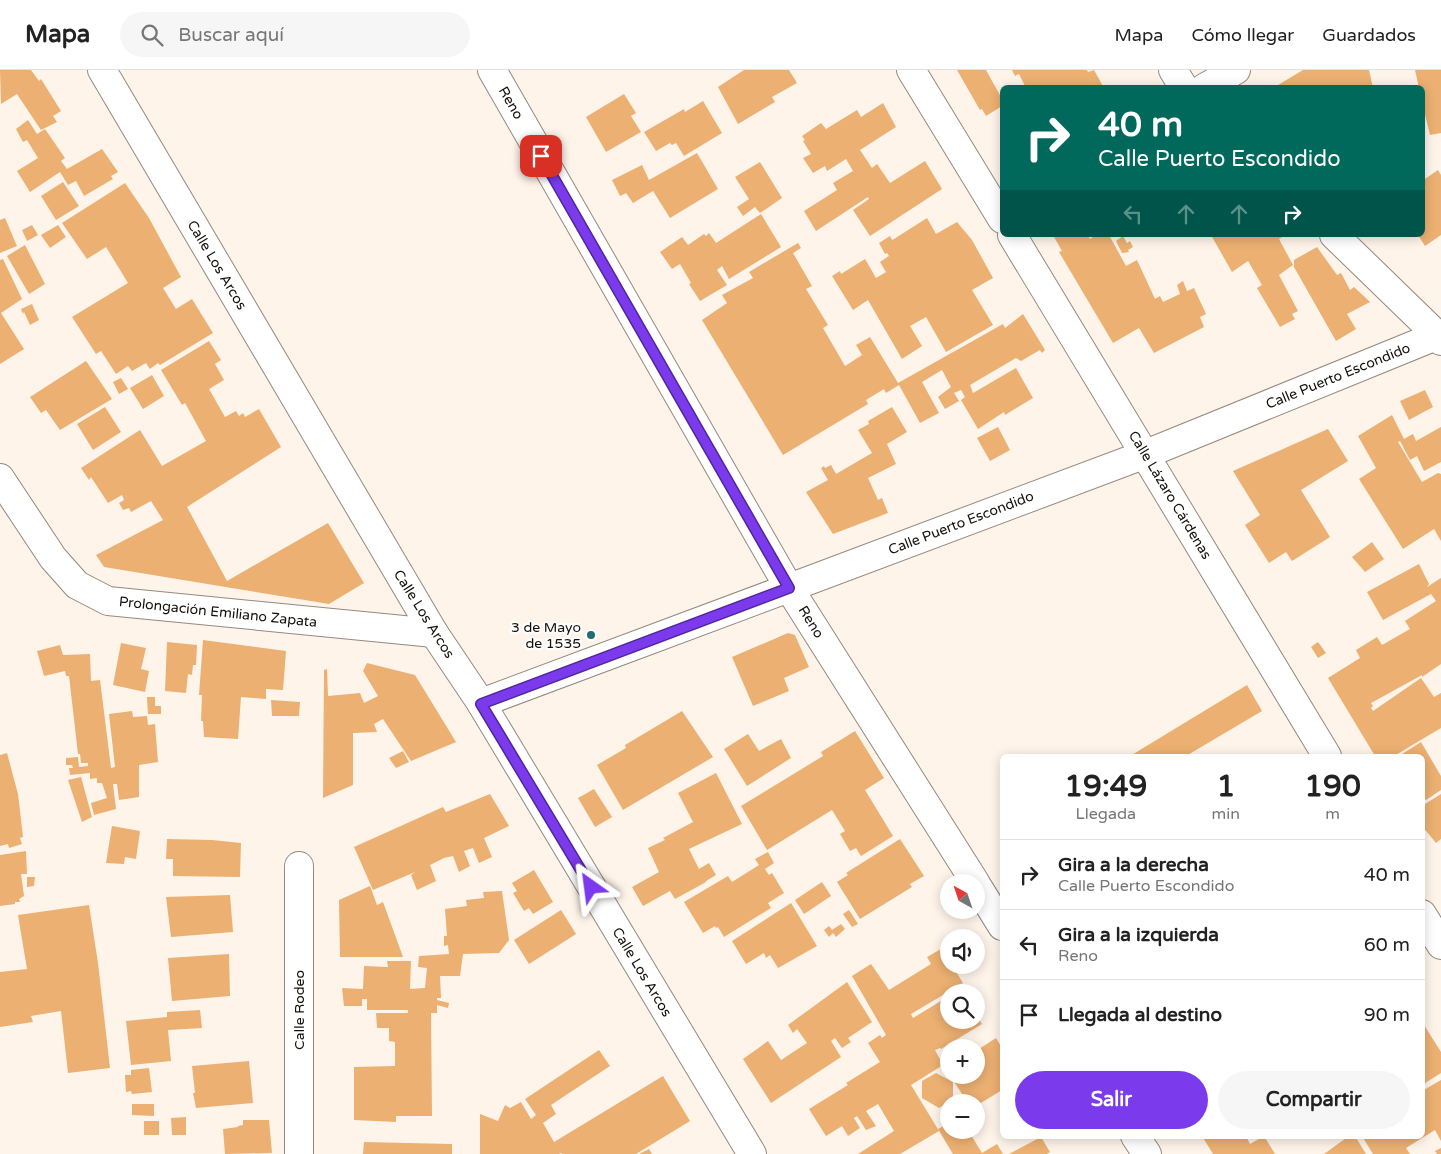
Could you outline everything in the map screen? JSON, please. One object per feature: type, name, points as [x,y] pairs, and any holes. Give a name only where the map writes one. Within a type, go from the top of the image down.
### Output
[{"type":"street","name":"Calle Los Arcos","points":[[102,70],[434,633],[481,704],[752,1154]]},
{"type":"street","name":"Reno","points":[[492,70],[789,588],[970,874]]},
{"type":"street","points":[[911,70],[999,207]]},
{"type":"street","points":[[1173,70],[1182,85]]},
{"type":"street","points":[[1209,85],[1236,70]]},
{"type":"street","name":"Calle Lázaro Cárdenas","points":[[1013,237],[1326,754]]},
{"type":"street","points":[[1336,237],[1440,337]]},
{"type":"street","name":"Calle Puerto Escondido","points":[[481,704],[1146,454],[1440,337]]},
{"type":"street","name":"Prolongación Emiliano Zapata","points":[[0,478],[53,558],[78,585],[108,601],[434,633]]},
{"type":"street","name":"Calle Rodeo","points":[[298,1154],[299,866]]},
{"type":"street","name":"Reno","points":[[985,899],[1000,923]]},
{"type":"street","points":[[1425,919],[1441,945]]},
{"type":"street","points":[[1137,1139],[1147,1154]]},
{"type":"building","points":[[0,70],[31,70],[39,81],[41,79],[61,111],[53,116],[57,122],[41,130],[17,94],[1,104]]},
{"type":"building","points":[[744,70],[789,70],[797,83],[772,97],[775,102],[738,124],[718,87]]},
{"type":"building","points":[[957,70],[986,70],[1000,95],[1000,107],[986,116],[982,109],[980,110]]},
{"type":"building","points":[[1012,70],[1087,70],[1088,72],[1094,70],[1102,85],[1024,85],[1019,74],[1015,76]]},
{"type":"building","points":[[1303,70],[1369,70],[1372,85],[1338,85],[1278,85]]},
{"type":"building","points":[[1415,70],[1441,70],[1441,133],[1430,135],[1425,114],[1425,85],[1418,85]]},
{"type":"building","points":[[624,94],[636,113],[631,116],[641,132],[606,152],[586,117]]},
{"type":"building","points":[[703,101],[722,133],[684,156],[676,143],[672,145],[670,143],[656,151],[644,132],[684,109],[685,112]]},
{"type":"building","points":[[883,103],[896,127],[860,150],[872,168],[877,164],[890,183],[925,161],[942,189],[870,236],[853,210],[869,199],[868,197],[816,231],[804,211],[837,190],[833,183],[853,171],[846,159],[827,171],[825,166],[813,173],[803,158],[811,154],[802,136],[821,123],[826,129],[857,110],[861,117]]},
{"type":"building","points":[[28,120],[37,134],[45,129],[65,158],[61,161],[67,169],[102,149],[118,172],[111,176],[113,179],[84,196],[76,181],[68,185],[60,172],[30,192],[17,171],[38,158],[27,140],[23,142],[16,129]]},
{"type":"building","points":[[697,153],[718,189],[670,218],[653,191],[633,203],[626,193],[620,196],[612,180],[642,165],[649,180]]},
{"type":"building","points":[[760,162],[782,198],[760,213],[755,207],[743,216],[737,207],[749,199],[735,177]]},
{"type":"building","points":[[1438,170],[1441,175],[1441,235],[1425,246],[1419,237],[1425,237],[1425,179]]},
{"type":"building","points":[[63,182],[79,206],[56,220],[41,196]]},
{"type":"building","points":[[125,183],[149,218],[181,277],[163,288],[176,309],[192,299],[213,333],[160,365],[158,363],[150,369],[146,363],[132,371],[128,366],[116,374],[101,351],[96,354],[72,317],[128,283],[106,247],[87,259],[62,223]]},
{"type":"building","points":[[761,214],[781,247],[729,279],[722,266],[717,270],[727,285],[700,301],[689,284],[691,283],[680,264],[672,269],[660,252],[682,237],[688,245],[704,234],[706,236],[709,233],[716,243]]},
{"type":"building","points":[[5,218],[17,246],[0,253],[0,220]]},
{"type":"building","points":[[927,218],[936,234],[957,222],[972,240],[993,278],[972,290],[993,325],[946,352],[926,317],[910,326],[922,346],[902,359],[868,300],[853,310],[832,276],[840,271],[841,274],[865,259],[876,278],[886,272],[880,262],[889,256],[887,253],[885,254],[879,243],[890,236],[892,240],[894,239]]},
{"type":"building","points":[[32,225],[38,235],[27,241],[22,230]]},
{"type":"building","points":[[58,225],[66,237],[50,248],[41,235]]},
{"type":"building","points":[[1054,237],[1089,237],[1090,239],[1093,237],[1110,237],[1126,266],[1137,260],[1155,299],[1160,296],[1163,302],[1180,294],[1177,285],[1183,281],[1187,291],[1194,288],[1206,314],[1200,317],[1204,327],[1154,353],[1139,328],[1113,343],[1059,252],[1062,251]]},
{"type":"building","points":[[1124,237],[1127,243],[1130,241],[1133,247],[1128,250],[1129,252],[1122,253],[1116,241]]},
{"type":"building","points":[[1212,237],[1282,237],[1279,239],[1293,265],[1279,275],[1298,311],[1292,314],[1295,319],[1280,327],[1257,288],[1262,285],[1248,261],[1232,272]]},
{"type":"building","points":[[798,243],[801,248],[793,253],[812,286],[806,289],[828,325],[823,328],[845,366],[862,355],[856,345],[870,337],[898,383],[1003,324],[1005,328],[1023,314],[1045,350],[1042,353],[1040,350],[1021,361],[1016,358],[970,385],[973,393],[1016,368],[1033,398],[1005,415],[1004,412],[978,429],[961,400],[965,397],[961,390],[954,393],[959,401],[945,409],[938,397],[951,387],[942,370],[922,382],[939,413],[920,423],[899,385],[886,393],[884,389],[866,400],[868,404],[783,455],[702,320],[727,303],[722,295],[753,278],[749,272]]},
{"type":"building","points":[[25,245],[45,284],[29,294],[7,256]]},
{"type":"building","points":[[1317,247],[1337,275],[1341,273],[1350,290],[1354,287],[1370,302],[1347,314],[1356,329],[1336,341],[1294,267],[1294,260]]},
{"type":"building","points":[[3,259],[22,299],[1,313],[24,349],[0,364],[0,260]]},
{"type":"building","points":[[32,304],[39,320],[30,325],[21,309]]},
{"type":"building","points":[[209,341],[221,360],[215,364],[224,380],[209,389],[225,417],[236,411],[239,416],[243,413],[245,417],[259,409],[281,447],[187,507],[227,581],[328,523],[364,583],[329,604],[104,567],[96,555],[163,520],[151,501],[131,512],[129,508],[123,510],[119,503],[124,500],[122,495],[108,503],[91,477],[89,480],[81,468],[140,430],[162,466],[206,441],[185,403],[182,405],[161,370]]},
{"type":"building","points":[[86,361],[112,399],[60,430],[46,410],[41,413],[30,397]]},
{"type":"building","points":[[152,375],[164,396],[143,409],[130,388]]},
{"type":"building","points":[[121,378],[128,389],[119,394],[113,382]]},
{"type":"building","points":[[1425,390],[1433,407],[1409,420],[1400,401]]},
{"type":"building","points":[[105,407],[121,432],[93,450],[77,424]]},
{"type":"building","points":[[892,407],[907,432],[887,444],[896,464],[868,478],[878,500],[882,498],[888,513],[833,534],[806,492],[828,480],[821,468],[824,466],[825,468],[831,465],[836,474],[872,453],[858,430],[869,424],[868,421]]},
{"type":"building","points":[[1392,415],[1404,439],[1413,434],[1416,441],[1441,427],[1441,462],[1424,471],[1417,456],[1410,460],[1400,441],[1398,442],[1422,482],[1438,473],[1441,474],[1441,541],[1434,529],[1403,549],[1359,479],[1376,468],[1358,436]]},
{"type":"building","points":[[998,427],[1010,450],[990,461],[977,438]]},
{"type":"building","points":[[1328,429],[1348,461],[1301,490],[1330,537],[1292,561],[1286,552],[1269,563],[1245,525],[1260,515],[1233,471]]},
{"type":"building","points":[[1372,542],[1384,559],[1365,572],[1352,557]]},
{"type":"building","points":[[1419,564],[1429,584],[1427,587],[1441,578],[1441,664],[1422,677],[1422,675],[1371,703],[1373,711],[1421,678],[1434,697],[1441,693],[1441,728],[1397,754],[1374,754],[1328,678],[1360,658],[1356,650],[1377,637],[1382,645],[1410,629],[1405,621],[1436,601],[1431,594],[1383,620],[1367,592]]},
{"type":"building","points":[[788,633],[795,635],[809,667],[784,678],[789,691],[753,706],[732,657]]},
{"type":"building","points":[[203,640],[286,651],[283,690],[266,689],[266,699],[241,697],[238,739],[204,737],[203,721],[201,721],[202,695],[199,695]]},
{"type":"building","points":[[167,642],[197,645],[196,665],[193,665],[192,675],[188,674],[186,693],[165,691]]},
{"type":"building","points":[[1318,642],[1326,653],[1318,658],[1311,647]]},
{"type":"building","points":[[121,643],[146,648],[141,669],[149,671],[145,692],[113,685]]},
{"type":"building","points":[[60,645],[63,655],[90,654],[91,681],[100,680],[111,768],[115,767],[109,714],[132,711],[133,717],[147,716],[148,725],[155,724],[158,762],[139,765],[139,797],[119,800],[117,784],[113,784],[116,809],[94,815],[91,803],[107,798],[102,783],[97,783],[97,778],[90,779],[90,773],[70,775],[69,768],[73,768],[72,765],[66,765],[66,758],[78,757],[79,767],[88,766],[88,763],[81,763],[80,754],[78,754],[69,676],[66,676],[65,671],[44,676],[37,651]]},
{"type":"building","points":[[367,663],[415,675],[456,742],[411,761],[383,719],[374,724],[377,732],[353,733],[353,785],[323,798],[324,670],[327,669],[328,696],[360,693],[364,703],[378,696],[363,671]]},
{"type":"building","points":[[1247,685],[1262,711],[1189,754],[1133,754]]},
{"type":"building","points":[[147,697],[155,697],[155,706],[161,706],[161,714],[148,714]]},
{"type":"building","points":[[271,700],[300,702],[299,716],[272,716]]},
{"type":"building","points":[[682,711],[713,757],[623,810],[597,765],[626,748],[625,745]]},
{"type":"building","points":[[855,731],[884,778],[865,790],[893,836],[861,856],[856,848],[850,851],[840,834],[845,831],[832,810],[767,850],[741,806],[823,756],[821,752]]},
{"type":"building","points":[[748,734],[759,751],[781,739],[791,758],[747,786],[724,749]]},
{"type":"building","points":[[1421,742],[1441,776],[1441,790],[1426,800],[1425,754],[1402,754]]},
{"type":"building","points":[[403,751],[409,762],[396,768],[389,758]]},
{"type":"building","points":[[7,753],[18,794],[23,837],[20,838],[22,844],[9,848],[8,844],[0,846],[0,755]]},
{"type":"building","points":[[716,773],[742,824],[689,849],[699,869],[709,863],[716,875],[675,899],[670,891],[643,906],[632,887],[659,872],[648,848],[665,840],[663,838],[693,822],[678,793]]},
{"type":"building","points":[[81,777],[92,817],[82,822],[68,780]]},
{"type":"building","points":[[594,789],[612,817],[595,827],[578,798]]},
{"type":"building","points":[[490,794],[509,826],[484,838],[492,857],[479,863],[473,848],[464,851],[470,866],[459,872],[453,856],[444,858],[430,865],[436,881],[417,890],[411,875],[415,872],[373,890],[354,847],[443,807],[446,812]]},
{"type":"building","points":[[1441,794],[1441,839],[1436,843],[1425,830],[1425,804]]},
{"type":"building","points":[[112,826],[140,831],[136,859],[125,857],[124,864],[106,863]]},
{"type":"building","points":[[167,839],[241,843],[240,877],[173,876],[173,859],[166,859]]},
{"type":"building","points":[[900,839],[924,876],[910,884],[912,887],[860,919],[837,882],[848,875],[846,873]]},
{"type":"building","points":[[26,851],[27,874],[21,874],[24,896],[19,899],[20,902],[0,906],[0,855]]},
{"type":"building","points":[[768,852],[774,863],[765,869],[769,875],[772,873],[784,893],[768,903],[771,908],[724,937],[718,927],[716,928],[715,926],[703,933],[684,902],[728,876],[732,882],[759,865],[755,859]]},
{"type":"building","points":[[534,870],[553,902],[533,914],[529,908],[524,911],[513,893],[517,891],[512,883]]},
{"type":"building","points":[[27,877],[35,877],[34,886],[27,887]]},
{"type":"building","points":[[822,882],[831,896],[804,914],[795,900]]},
{"type":"building","points":[[370,886],[377,905],[383,902],[403,957],[340,957],[339,900]]},
{"type":"building","points":[[502,891],[509,940],[499,953],[463,954],[460,976],[440,976],[441,998],[437,998],[437,1000],[449,1003],[448,1008],[437,1005],[437,1013],[431,1013],[432,1116],[396,1116],[396,1122],[354,1120],[354,1067],[395,1066],[395,1042],[389,1041],[389,1028],[377,1028],[376,1013],[408,1013],[408,1010],[367,1010],[367,999],[362,999],[362,1006],[344,1006],[342,988],[363,989],[364,966],[388,967],[387,961],[411,961],[410,989],[425,988],[427,968],[418,967],[419,956],[449,954],[448,945],[444,946],[444,936],[447,936],[445,909],[467,906],[466,900],[484,898],[483,892]]},
{"type":"building","points":[[230,895],[233,932],[171,937],[166,897]]},
{"type":"building","points":[[791,903],[817,946],[778,968],[770,955],[766,958],[764,953],[746,964],[732,941]]},
{"type":"building","points":[[89,905],[98,963],[110,1068],[68,1073],[61,1011],[31,1016],[33,1022],[0,1027],[0,972],[27,969],[18,915]]},
{"type":"building","points":[[561,910],[576,934],[529,964],[514,940]]},
{"type":"building","points":[[849,910],[858,924],[852,927],[843,914]]},
{"type":"building","points":[[841,924],[845,929],[836,937],[833,933],[829,937],[824,930],[829,926],[832,930]]},
{"type":"building","points":[[940,950],[940,974],[958,974],[963,983],[940,984],[940,997],[911,1014],[913,1018],[940,1002],[940,1029],[974,1029],[957,1039],[940,1039],[940,1048],[935,1050],[940,1059],[940,1067],[911,1085],[939,1131],[900,1154],[858,1154],[894,1131],[878,1104],[866,1111],[876,1126],[866,1130],[857,1116],[854,1118],[860,1128],[848,1136],[842,1126],[826,1136],[809,1109],[848,1085],[846,1083],[880,1062],[868,1043],[880,1035],[882,1038],[886,1035],[852,976],[871,964],[889,990],[931,964],[927,957]]},
{"type":"building","points":[[229,954],[230,996],[172,1001],[168,958]]},
{"type":"building","points":[[847,982],[872,1022],[848,1038],[851,1042],[842,1048],[835,1038],[831,1041],[841,1057],[771,1103],[743,1059],[768,1041],[781,1060],[807,1043],[797,1029],[793,1033],[788,1025]]},
{"type":"building","points":[[200,1010],[202,1028],[168,1030],[171,1061],[131,1065],[126,1021],[167,1017],[167,1012]]},
{"type":"building","points":[[1425,1027],[1441,1052],[1441,1073],[1425,1083]]},
{"type":"building","points":[[996,1038],[1000,1045],[1000,1091],[985,1100],[985,1094],[962,1094],[956,1084],[985,1084],[985,1045]]},
{"type":"building","points":[[599,1050],[610,1066],[551,1105],[556,1114],[543,1123],[554,1142],[663,1076],[690,1121],[636,1154],[480,1154],[480,1114],[498,1121],[505,1105],[510,1108],[521,1102],[531,1119],[536,1115],[525,1099]]},
{"type":"building","points":[[249,1061],[253,1103],[196,1108],[193,1093],[195,1093],[192,1066]]},
{"type":"building","points":[[149,1068],[152,1092],[132,1094],[131,1091],[126,1092],[125,1075],[131,1075],[131,1070]]},
{"type":"building","points":[[936,1073],[940,1075],[940,1084],[953,1084],[953,1094],[940,1094],[939,1108],[922,1098],[922,1081]]},
{"type":"building","points":[[1441,1080],[1441,1141],[1435,1130],[1425,1136],[1425,1089]]},
{"type":"building","points":[[132,1104],[154,1104],[154,1116],[132,1115]]},
{"type":"building","points":[[186,1117],[186,1135],[172,1135],[171,1118]]},
{"type":"building","points":[[243,1120],[269,1120],[272,1153],[225,1154],[223,1129],[243,1125]]},
{"type":"building","points":[[144,1121],[159,1121],[159,1135],[144,1135]]},
{"type":"building","points":[[944,1139],[973,1139],[982,1153],[997,1144],[1003,1154],[953,1154]]},
{"type":"building","points":[[1037,1139],[1042,1139],[1050,1152],[1047,1154],[1009,1154]]},
{"type":"building","points":[[1204,1139],[1248,1139],[1250,1144],[1259,1139],[1266,1139],[1275,1154],[1213,1154]]},
{"type":"building","points":[[1345,1139],[1357,1139],[1366,1154],[1324,1154]]},
{"type":"building","points":[[1364,1139],[1420,1139],[1406,1148],[1410,1154],[1373,1154]]},
{"type":"building","points":[[364,1142],[452,1144],[452,1154],[363,1154]]},
{"type":"building","points":[[1441,1148],[1441,1154],[1437,1154],[1435,1151]]},
{"type":"building","points":[[649,1149],[652,1154],[639,1154]]},
{"type":"place","name":"3 de Mayo de 1535","points":[[591,635]]},
{"type":"route","points":[[541,156],[789,588],[481,704],[591,887]]}]
